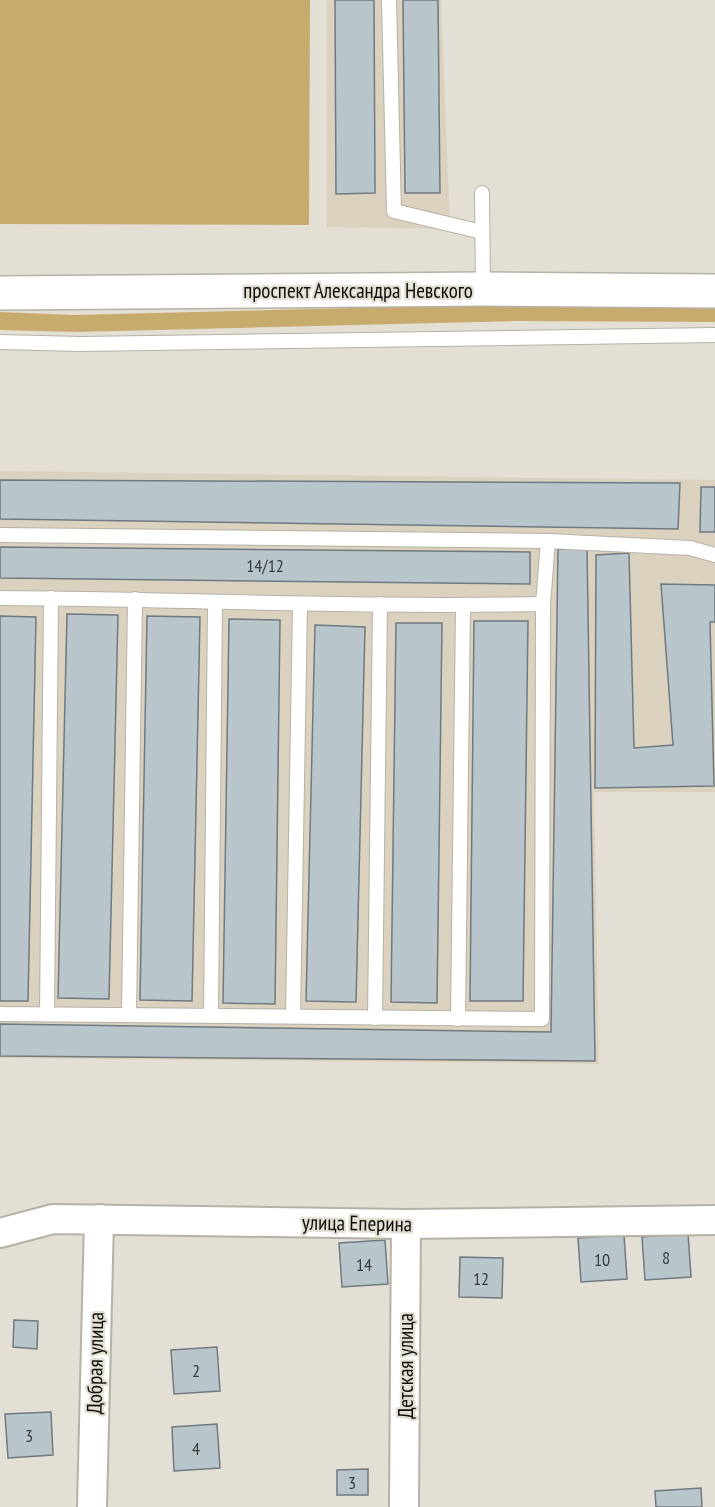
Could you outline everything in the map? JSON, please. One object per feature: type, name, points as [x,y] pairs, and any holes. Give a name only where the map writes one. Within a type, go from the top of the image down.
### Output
[{"type":"main road","name":"проспект Александра Невского","points":[[0,293],[483,289],[715,291]]},
{"type":"street","name":"улица Еперина","points":[[0,1233],[53,1219],[406,1224],[715,1220]]},
{"type":"street","name":"Добрая улица","points":[[92,1507],[99,1219]]},
{"type":"street","name":"Детская улица","points":[[404,1507],[406,1224]]},
{"type":"lane","points":[[389,0],[394,212],[482,232]]},
{"type":"lane","points":[[482,193],[483,289]]},
{"type":"lane","points":[[0,342],[80,344],[715,335]]},
{"type":"lane","points":[[0,535],[548,541],[690,548],[715,555]]},
{"type":"lane","points":[[0,1014],[542,1019],[543,604],[548,541]]},
{"type":"lane","points":[[0,598],[135,599],[300,605],[543,604]]},
{"type":"lane","points":[[47,1014],[51,598]]},
{"type":"lane","points":[[129,1016],[135,599]]},
{"type":"lane","points":[[211,1016],[215,602]]},
{"type":"lane","points":[[375,1018],[380,604]]},
{"type":"lane","points":[[293,1016],[300,605]]},
{"type":"lane","points":[[458,1019],[463,606]]},
{"type":"shaded area","points":[[0,0],[310,0],[309,225],[0,224]]},
{"type":"shaded area","points":[[327,0],[441,0],[450,229],[327,227]]},
{"type":"shaded area","points":[[515,304],[715,305],[715,322],[517,321],[77,332],[0,330],[0,312],[74,315]]},
{"type":"shaded area","points":[[0,471],[715,480],[715,792],[594,792],[599,1064],[0,1058]]},
{"type":"building","points":[[335,0],[374,0],[375,193],[336,194]]},
{"type":"building","points":[[403,0],[438,0],[440,193],[405,193]]},
{"type":"building","points":[[0,480],[680,483],[678,529],[0,519]]},
{"type":"building","points":[[701,487],[715,487],[715,532],[700,532]]},
{"type":"building","points":[[0,547],[530,552],[530,584],[0,578]]},
{"type":"building","points":[[558,549],[587,549],[595,1061],[0,1056],[0,1024],[551,1032]]},
{"type":"building","points":[[629,553],[634,748],[673,745],[661,584],[715,585],[715,622],[710,622],[714,786],[595,788],[596,555]]},
{"type":"building","points":[[67,614],[118,615],[109,999],[58,998]]},
{"type":"building","points":[[0,616],[36,617],[28,1001],[0,1001]]},
{"type":"building","points":[[147,616],[200,617],[192,1001],[140,1000]]},
{"type":"building","points":[[229,619],[280,620],[275,1004],[223,1003]]},
{"type":"building","points":[[474,621],[528,621],[523,1001],[470,1001]]},
{"type":"building","points":[[396,623],[442,623],[437,1003],[391,1002]]},
{"type":"building","points":[[315,625],[365,627],[356,1002],[306,1001]]},
{"type":"building","points":[[688,1233],[691,1277],[645,1280],[642,1237]]},
{"type":"building","points":[[624,1235],[627,1279],[581,1282],[578,1238]]},
{"type":"building","points":[[385,1240],[388,1284],[342,1287],[339,1243]]},
{"type":"building","points":[[460,1257],[503,1258],[502,1298],[459,1297]]},
{"type":"building","points":[[14,1320],[38,1321],[37,1349],[13,1347]]},
{"type":"building","points":[[217,1347],[220,1391],[174,1394],[171,1350]]},
{"type":"building","points":[[51,1412],[53,1455],[8,1458],[5,1414]]},
{"type":"building","points":[[217,1424],[220,1468],[174,1471],[172,1427]]},
{"type":"building","points":[[368,1469],[368,1495],[337,1495],[337,1470]]},
{"type":"building","points":[[701,1488],[702,1507],[656,1507],[655,1491]]}]
